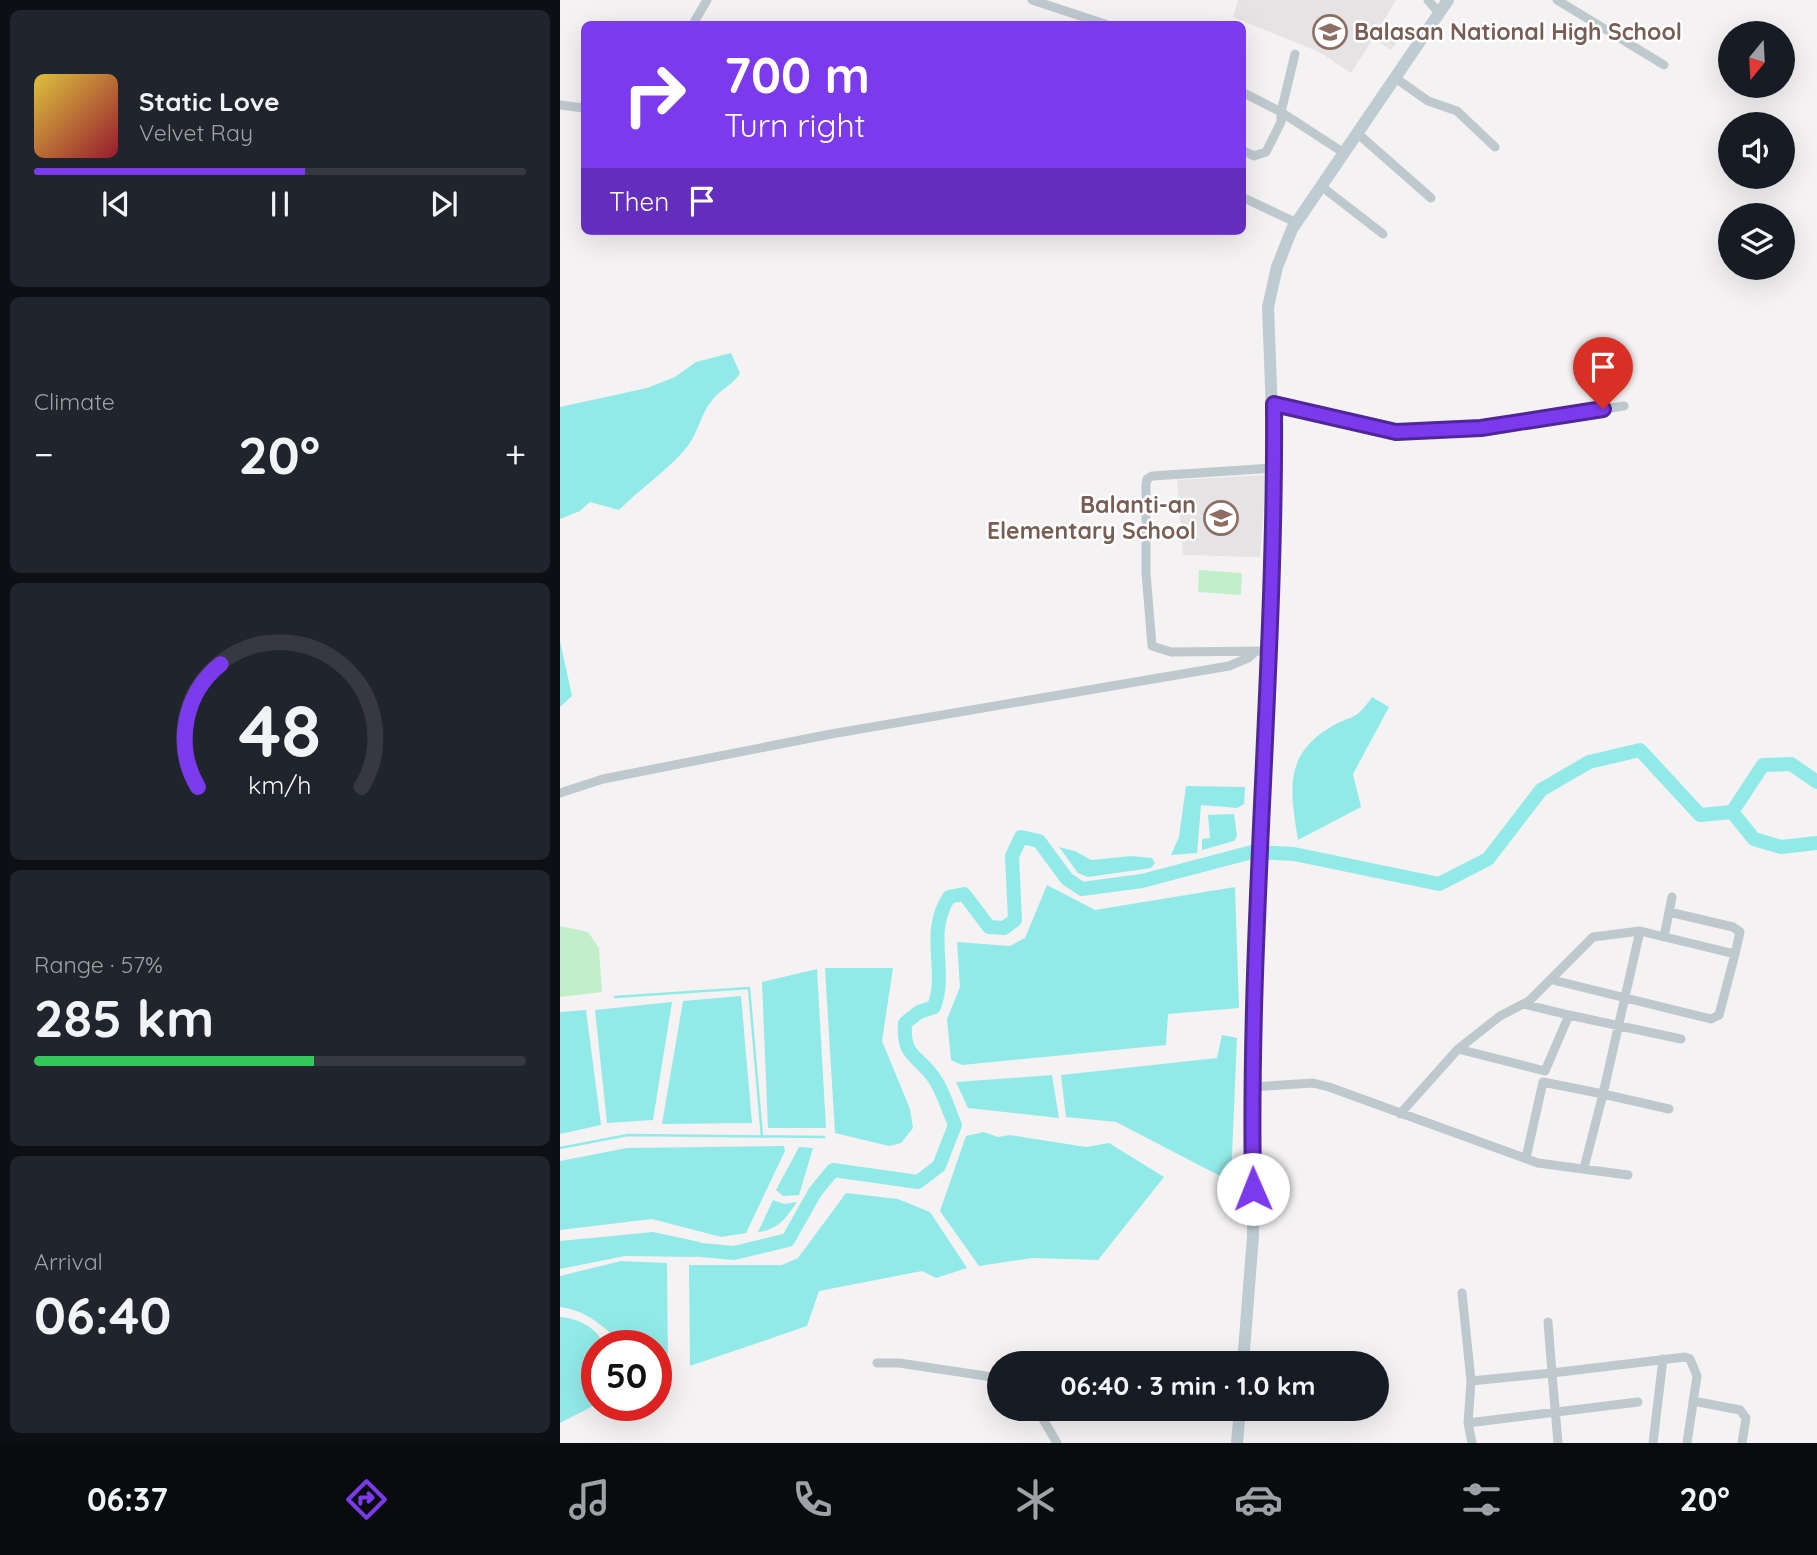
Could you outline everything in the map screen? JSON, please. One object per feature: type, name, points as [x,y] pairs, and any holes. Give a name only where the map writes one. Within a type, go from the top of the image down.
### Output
[{"type":"main road","points":[[1244,1351],[1253,1236],[1251,1087],[1270,651],[1274,404],[1268,307],[1277,267],[1297,223],[1448,0]]},
{"type":"main road","points":[[1237,1443],[1239,1421]]},
{"type":"street","points":[[695,21],[707,0]]},
{"type":"street","points":[[1032,0],[1096,21]]},
{"type":"street","points":[[1428,0],[1439,13]]},
{"type":"street","points":[[1558,0],[1664,65]]},
{"type":"street","points":[[1246,152],[1254,156],[1266,152],[1281,122],[1295,54]]},
{"type":"street","points":[[1394,77],[1428,102],[1457,111],[1495,147]]},
{"type":"street","points":[[1246,94],[1281,112],[1344,153]]},
{"type":"street","points":[[560,105],[581,108]]},
{"type":"street","points":[[1357,133],[1432,198]]},
{"type":"street","points":[[1321,186],[1383,234]]},
{"type":"street","points":[[1246,199],[1297,223]]},
{"type":"street","points":[[1274,404],[1396,432],[1481,428],[1624,406]]},
{"type":"street","points":[[1270,651],[1171,652],[1152,646],[1146,573],[1147,479],[1152,476],[1274,468]]},
{"type":"street","points":[[560,793],[603,779],[831,734],[1229,666],[1248,659],[1256,651]]},
{"type":"street","points":[[1664,937],[1672,897]]},
{"type":"street","points":[[1553,980],[1711,1019],[1719,1016],[1740,932],[1733,927],[1669,912]]},
{"type":"street","points":[[1400,1114],[1458,1049],[1500,1016],[1524,1004],[1553,980],[1593,937],[1640,931],[1735,954]]},
{"type":"street","points":[[1584,1168],[1640,931]]},
{"type":"street","points":[[1524,1004],[1681,1039]]},
{"type":"street","points":[[1526,1158],[1545,1071],[1569,1015]]},
{"type":"street","points":[[1458,1049],[1545,1071]]},
{"type":"street","points":[[1543,1082],[1669,1109]]},
{"type":"street","points":[[1251,1087],[1313,1083],[1360,1096],[1400,1114],[1526,1158],[1628,1175]]},
{"type":"street","points":[[1462,1293],[1472,1381],[1468,1423],[1472,1443]]},
{"type":"street","points":[[1548,1322],[1558,1443]]},
{"type":"street","points":[[1472,1381],[1685,1357],[1690,1359],[1697,1376],[1687,1443]]},
{"type":"street","points":[[1653,1443],[1663,1359]]},
{"type":"street","points":[[877,1363],[899,1363],[987,1376]]},
{"type":"street","points":[[1693,1401],[1725,1405],[1744,1414],[1742,1443]]},
{"type":"street","points":[[1468,1423],[1638,1402]]},
{"type":"street","points":[[1044,1421],[1057,1443]]},
{"type":"shaded area","name":"Balasan National High School","points":[[1238,0],[1396,0],[1381,25],[1400,38],[1391,50],[1373,39],[1351,73],[1319,52],[1233,17]]},
{"type":"shaded area","name":"Balanti-an Elementary School","points":[[1266,475],[1260,557],[1183,555],[1177,480]]},
{"type":"green space","points":[[1199,570],[1242,573],[1241,595],[1198,592]]},
{"type":"green space","points":[[560,926],[588,932],[599,948],[602,992],[560,997]]},
{"type":"water","points":[[731,353],[740,373],[713,399],[691,441],[671,463],[619,510],[590,502],[580,511],[560,519],[560,407],[647,388],[675,377],[696,362]]},
{"type":"water","points":[[560,641],[572,696],[560,707]]},
{"type":"water","points":[[1372,697],[1389,707],[1353,774],[1361,807],[1298,840],[1292,792],[1293,778],[1303,751],[1329,728],[1356,715]]},
{"type":"water","points":[[1186,786],[1245,787],[1244,804],[1237,808],[1201,805],[1197,853],[1171,855],[1179,837]]},
{"type":"water","points":[[1234,814],[1237,836],[1234,841],[1202,850],[1202,839],[1210,838],[1208,815]]},
{"type":"water","points":[[1059,847],[1075,851],[1091,860],[1131,856],[1152,858],[1155,863],[1151,868],[1088,877],[1078,873]]},
{"type":"water","points":[[1047,885],[1095,910],[1235,887],[1239,1008],[1168,1014],[1166,1045],[962,1065],[951,1060],[947,1019],[960,987],[957,942],[1010,946],[1025,938]]},
{"type":"water","points":[[825,968],[893,968],[882,1041],[910,1109],[913,1128],[901,1143],[889,1146],[835,1133]]},
{"type":"water","points":[[817,969],[826,1128],[768,1128],[762,982]]},
{"type":"water","points":[[741,996],[752,1123],[662,1124],[683,1001]]},
{"type":"water","points":[[672,1002],[653,1120],[607,1123],[595,1010]]},
{"type":"water","points":[[586,1010],[601,1125],[560,1134],[560,1012]]},
{"type":"water","points":[[1222,1035],[1237,1038],[1231,1178],[1224,1178],[1116,1122],[1066,1117],[1061,1075],[1217,1058]]},
{"type":"water","points":[[1052,1075],[1059,1118],[968,1108],[956,1082]]},
{"type":"water","points":[[984,1132],[998,1137],[1010,1135],[1086,1147],[1109,1143],[1164,1177],[1098,1260],[1032,1258],[979,1266],[940,1211],[966,1136]]},
{"type":"water","points":[[784,1146],[785,1151],[746,1233],[721,1237],[652,1219],[560,1230],[560,1161],[627,1148]]},
{"type":"water","points":[[799,1147],[813,1148],[799,1195],[783,1196],[776,1190]]},
{"type":"water","points":[[846,1193],[898,1199],[930,1212],[967,1268],[936,1278],[922,1271],[819,1291],[807,1326],[690,1366],[689,1265],[782,1265],[798,1258]]},
{"type":"water","points":[[773,1200],[784,1204],[797,1202],[776,1226],[758,1232]]},
{"type":"water","points":[[653,1232],[700,1242],[695,1257],[625,1256],[560,1269],[560,1241]]},
{"type":"water","points":[[621,1261],[667,1263],[668,1330],[606,1330],[579,1312],[560,1307],[560,1276]]},
{"type":"water","points":[[560,1317],[573,1319],[593,1330],[581,1330],[581,1412],[560,1423]]},
{"type":"waterway","points":[[680,1248],[734,1253],[788,1240],[815,1192],[833,1170],[918,1182],[939,1166],[955,1125],[935,1079],[908,1048],[905,1023],[919,1012],[934,1007],[939,979],[938,925],[949,897],[964,894],[989,927],[1004,928],[1015,920],[1012,856],[1021,837],[1039,841],[1067,879],[1082,889],[1142,881],[1252,852],[1294,854],[1439,884],[1488,859],[1541,790],[1589,762],[1640,750],[1700,815],[1732,812],[1763,765],[1791,764],[1817,782]]},
{"type":"waterway","points":[[1732,812],[1754,839],[1781,847],[1817,843]]},
{"type":"waterway","points":[[615,997],[749,988],[762,1137]]},
{"type":"waterway","points":[[560,1148],[628,1135],[824,1137]]},
{"type":"place","name":"Balasan National High School","points":[[1330,32]]},
{"type":"place","name":"Balanti-an Elementary School","points":[[1221,518]]},
{"type":"route","points":[[1253,1189],[1251,1087],[1270,651],[1274,404],[1396,432],[1481,428],[1603,409]]}]
